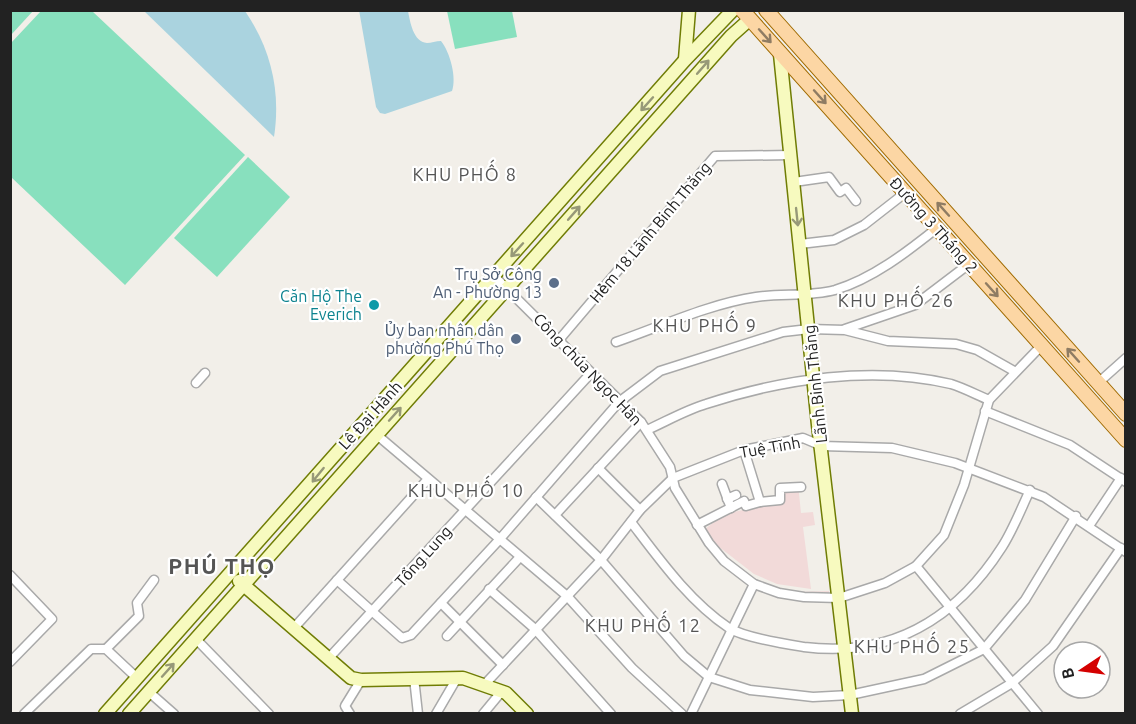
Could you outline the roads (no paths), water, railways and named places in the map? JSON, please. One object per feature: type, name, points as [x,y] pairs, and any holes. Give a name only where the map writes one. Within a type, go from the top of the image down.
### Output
[{"type":"main road","points":[[685,60],[689,10]]},
{"type":"main road","name":"Lê Đại Hành","points":[[105,714],[231,575],[685,60],[733,10]]},
{"type":"main road","points":[[746,15],[765,10]]},
{"type":"main road","name":"Đường 3 Tháng 2","points":[[765,10],[1125,412]]},
{"type":"main road","name":"Lê Đại Hành","points":[[129,714],[731,36],[746,15]]},
{"type":"main road","name":"Đường 3 Tháng 2","points":[[746,15],[1125,440]]},
{"type":"main road","points":[[780,54],[794,42]]},
{"type":"main road","name":"Lãnh Binh Thăng","points":[[780,54],[808,328],[852,714]]},
{"type":"main road","points":[[231,575],[346,675],[361,680],[457,678],[485,684],[502,691],[527,714]]},
{"type":"main road","points":[[136,678],[149,692]]},
{"type":"street","name":"Hẻm 18 Lãnh Binh Thăng","points":[[559,340],[715,156],[791,155]]},
{"type":"street","points":[[794,182],[829,177],[840,192],[846,188],[856,201]]},
{"type":"street","points":[[800,244],[834,240],[864,225],[905,193]]},
{"type":"street","points":[[616,342],[743,300],[835,290],[903,255],[937,228]]},
{"type":"street","points":[[845,330],[915,305],[969,264]]},
{"type":"street","name":"Công chúa Ngọc Hân","points":[[494,276],[648,430],[674,478],[675,488],[697,525],[724,561],[754,584],[779,593],[804,597],[839,598],[885,583],[916,566],[944,536],[969,467],[989,400],[1014,371],[1042,345]]},
{"type":"street","points":[[337,580],[402,638],[411,635],[499,540],[619,402],[660,371],[773,335],[808,328],[845,330],[888,341],[956,344],[977,350],[1014,371]]},
{"type":"street","points":[[1098,383],[1125,358]]},
{"type":"street","points":[[196,383],[205,373]]},
{"type":"street","name":"Tổng Lung","points":[[328,659],[591,373]]},
{"type":"street","points":[[648,430],[705,404],[767,387],[847,376],[890,375],[952,384],[989,400]]},
{"type":"street","points":[[985,411],[1070,445],[1123,480],[1089,526]]},
{"type":"street","points":[[555,515],[641,422]]},
{"type":"street","points":[[377,435],[567,596],[632,668],[682,714]]},
{"type":"street","name":"Tuệ Tĩnh","points":[[485,684],[601,560],[640,510],[674,478],[744,450],[803,438],[822,446],[892,448],[969,467],[1030,490],[1076,516],[1123,550]]},
{"type":"street","points":[[744,450],[760,502]]},
{"type":"street","points":[[598,468],[640,510]]},
{"type":"street","points":[[293,629],[428,479]]},
{"type":"street","points":[[722,484],[732,497],[731,508]]},
{"type":"street","points":[[697,525],[744,501],[746,506],[780,500],[780,488],[801,487]]},
{"type":"street","points":[[631,522],[698,603],[732,630],[774,643],[844,650],[903,637],[926,626],[951,608],[979,580],[1003,545],[1030,490]]},
{"type":"street","points":[[536,497],[601,560],[684,656],[709,677],[750,690],[779,696],[850,695],[924,680],[984,648],[1025,600],[1076,516]]},
{"type":"street","points":[[960,714],[1012,683],[1053,646],[1123,550]]},
{"type":"street","points":[[447,636],[520,557]]},
{"type":"street","points":[[916,566],[1038,714]]},
{"type":"street","points":[[10,575],[52,619],[10,662]]},
{"type":"street","points":[[106,650],[139,616],[137,603],[154,580]]},
{"type":"street","points":[[691,714],[754,584]]},
{"type":"street","points":[[489,589],[535,629],[611,714]]},
{"type":"street","points":[[441,603],[502,665]]},
{"type":"street","points":[[196,639],[269,714]]},
{"type":"street","points":[[24,714],[91,649],[106,650],[136,678]]},
{"type":"street","points":[[414,678],[418,714]]},
{"type":"street","points":[[436,714],[457,678]]},
{"type":"street","points":[[350,714],[345,706],[361,680]]},
{"type":"street","points":[[483,714],[502,691]]},
{"type":"street","points":[[149,692],[174,714]]},
{"type":"water","points":[[359,10],[408,11],[418,39],[427,43],[441,41],[444,46],[453,72],[452,91],[385,114],[380,113],[376,107]]},
{"type":"water","points":[[144,11],[245,11],[261,40],[272,71],[276,103],[274,137]]},
{"type":"place","name":"Trụ Sở Công An - Phường 13","points":[[554,283]]},
{"type":"place","name":"Căn Hộ The Everich","points":[[374,305]]},
{"type":"place","name":"Ủy ban nhân dân phường Phú Thọ","points":[[516,339]]},
{"type":"district","name":"KHU PHỐ 8","points":[[465,175]]},
{"type":"district","name":"KHU PHỐ 26","points":[[896,301]]},
{"type":"district","name":"KHU PHỐ 9","points":[[705,326]]},
{"type":"district","name":"KHU PHỐ 10","points":[[466,491]]},
{"type":"district","name":"PHÚ THỌ","points":[[222,566]]},
{"type":"district","name":"KHU PHỐ 12","points":[[643,626]]},
{"type":"district","name":"KHU PHỐ 25","points":[[912,647]]}]
